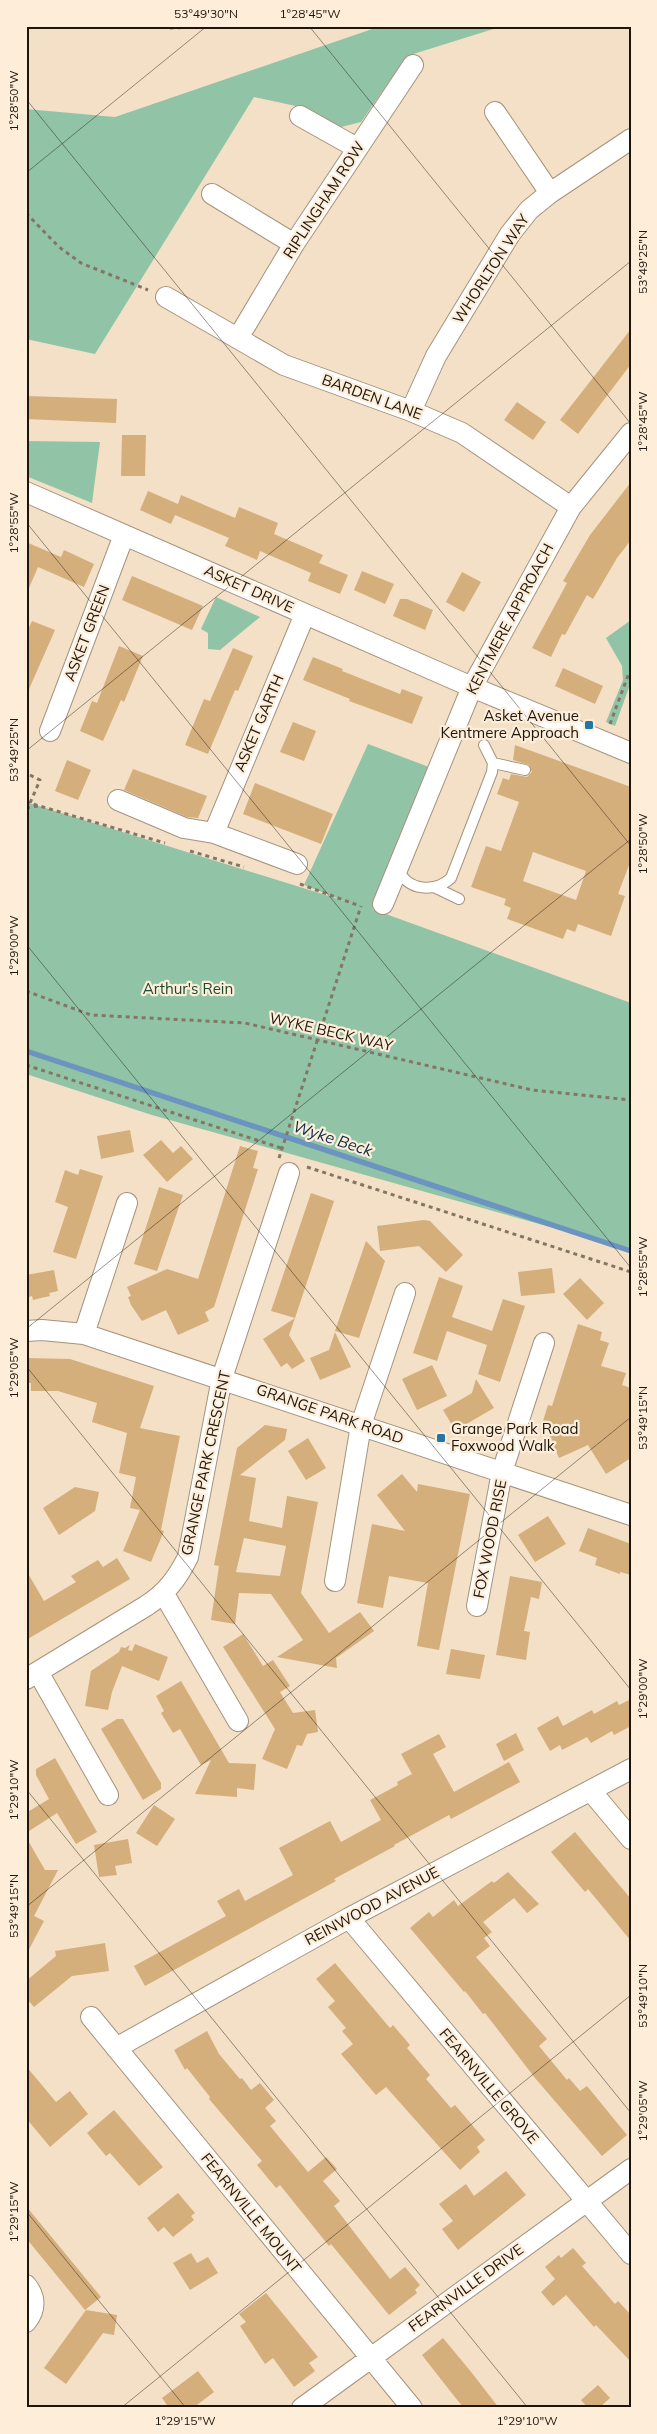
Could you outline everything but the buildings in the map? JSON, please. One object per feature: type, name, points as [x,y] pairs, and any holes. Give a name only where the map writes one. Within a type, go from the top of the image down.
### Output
[{"type":"street","name":"RIPLINGHAM ROW","points":[[238,338],[294,244],[413,65]]},
{"type":"street","points":[[495,112],[550,193]]},
{"type":"street","points":[[300,116],[358,148]]},
{"type":"street","name":"WHORLTON WAY","points":[[411,411],[436,356],[510,234],[529,210],[550,193],[631,139]]},
{"type":"street","points":[[212,194],[294,244]]},
{"type":"street","name":"BARDEN LANE","points":[[166,297],[284,365],[411,411],[462,433],[571,507]]},
{"type":"street","name":"KENTMERE APPROACH","points":[[384,904],[472,687],[571,507],[631,433]]},
{"type":"street","name":"ASKET DRIVE","points":[[26,492],[472,687],[631,753]]},
{"type":"street","name":"ASKET GREEN","points":[[50,731],[124,535]]},
{"type":"street","name":"ASKET GARTH","points":[[214,833],[305,614]]},
{"type":"street","points":[[118,800],[184,828],[214,833],[296,874]]},
{"type":"street","name":"GRANGE PARK CRESCENT","points":[[32,1675],[164,1594],[178,1577],[188,1557],[222,1378],[290,1164]]},
{"type":"street","points":[[84,1334],[127,1203]]},
{"type":"street","points":[[336,1581],[361,1424],[405,1293]]},
{"type":"street","name":"GRANGE PARK ROAD","points":[[26,1332],[42,1330],[84,1334],[222,1378],[631,1515]]},
{"type":"street","name":"FOX WOOD RISE","points":[[477,1606],[502,1472],[544,1343]]},
{"type":"street","points":[[164,1594],[238,1721]]},
{"type":"street","points":[[32,1675],[108,1795]]},
{"type":"street","name":"REINWOOD AVENUE","points":[[116,2048],[349,1918],[591,1792],[631,1769]]},
{"type":"street","points":[[591,1792],[631,1839]]},
{"type":"street","name":"FEARNVILLE GROVE","points":[[349,1918],[631,2254]]},
{"type":"street","name":"FEARNVILLE MOUNT","points":[[91,2017],[412,2408]]},
{"type":"street","name":"FEARNVILLE DRIVE","points":[[302,2408],[631,2168]]},
{"type":"street","points":[[26,2285],[34,2299],[34,2307],[26,2322]]},
{"type":"lane","points":[[398,869],[406,881],[427,889],[436,888],[444,884],[454,870],[492,772],[493,763],[484,745]]},
{"type":"lane","points":[[493,763],[525,770]]},
{"type":"lane","points":[[436,888],[459,899]]},
{"type":"path","points":[[170,28],[221,26]]},
{"type":"path","points":[[26,213],[59,247],[82,262],[166,297]]},
{"type":"path","points":[[603,742],[629,673]]},
{"type":"path","points":[[30,775],[40,780],[28,802],[166,844]]},
{"type":"path","points":[[26,808],[39,806]]},
{"type":"path","points":[[184,849],[253,870]]},
{"type":"path","points":[[296,874],[360,906],[371,908],[384,904]]},
{"type":"path","points":[[26,1065],[281,1148],[360,906]]},
{"type":"path","name":"WYKE BECK WAY","points":[[26,991],[91,1015],[245,1023],[532,1090],[631,1100]]},
{"type":"path","points":[[290,1164],[631,1272]]},
{"type":"green space","points":[[381,26],[503,26],[407,56],[361,122],[337,128],[305,108],[254,97],[95,354],[26,339],[26,109],[115,117]]},
{"type":"green space","points":[[26,441],[100,442],[92,503],[26,476]]},
{"type":"green space","points":[[216,597],[260,617],[220,650],[208,649],[208,633],[201,629]]},
{"type":"green space","points":[[631,620],[631,682],[615,726],[606,722],[623,680],[622,666],[606,638]]},
{"type":"green space","name":"Arthur's Rein","points":[[368,744],[437,770],[383,904],[372,909],[631,1003],[631,1253],[614,1245],[152,1115],[26,1074],[26,802],[345,901],[304,885]]},
{"type":"waterway","name":"Wyke Beck","points":[[26,1051],[631,1251]]},
{"type":"place","name":"Asket Avenue Kentmere Approach","points":[[589,725]]},
{"type":"place","name":"Grange Park Road Foxwood Walk","points":[[441,1438]]}]
